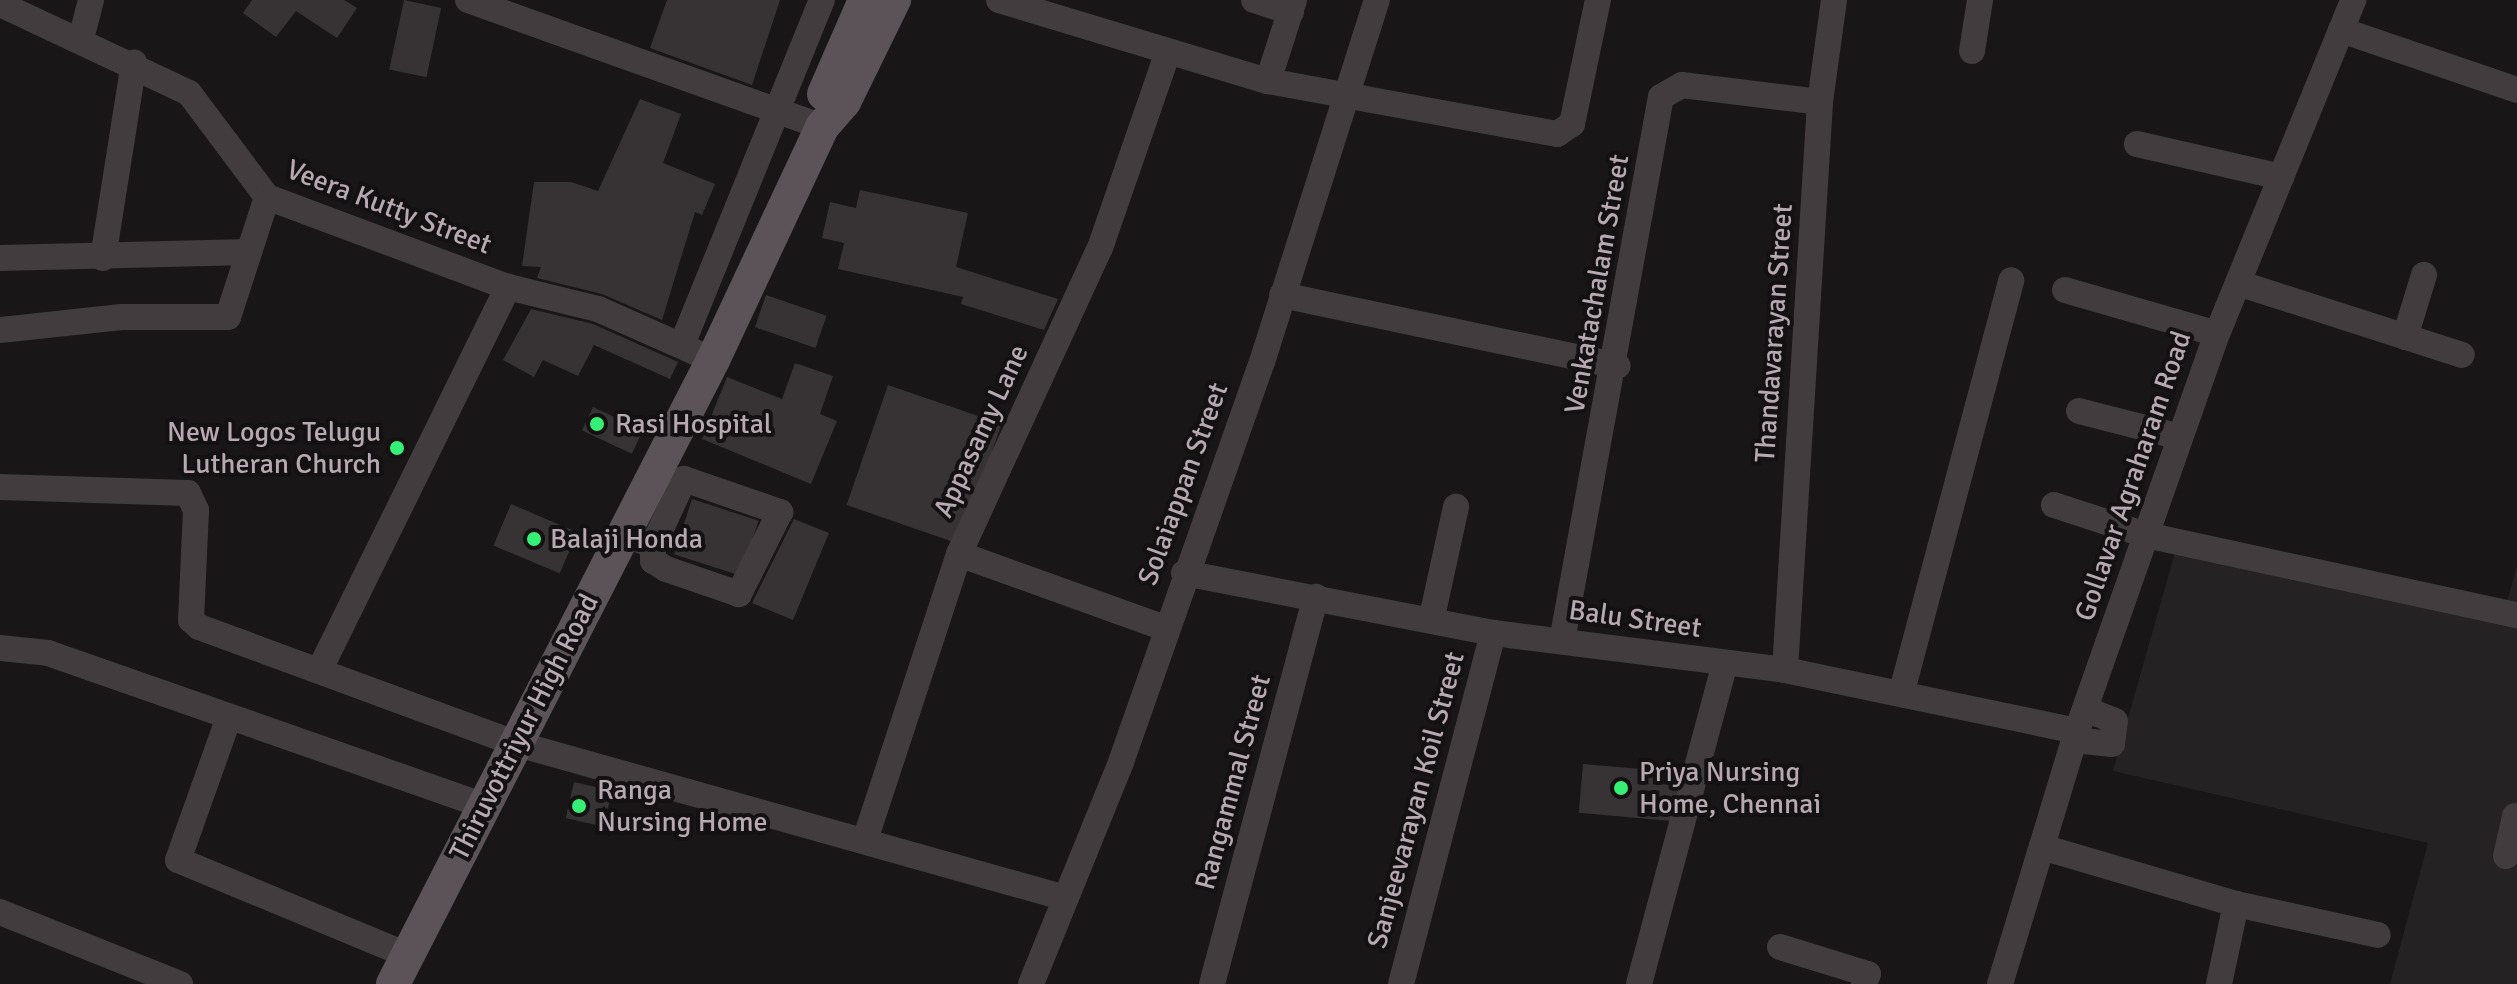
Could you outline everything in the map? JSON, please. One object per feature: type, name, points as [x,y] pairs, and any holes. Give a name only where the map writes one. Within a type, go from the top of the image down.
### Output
[{"type":"main road","points":[[822,127],[825,92],[865,0]]},
{"type":"main road","name":"Thiruvottriyur High Road","points":[[400,970],[514,743],[638,539],[671,472],[713,360],[822,127],[844,102],[894,0]]},
{"type":"street","points":[[81,39],[91,0]]},
{"type":"street","points":[[468,0],[822,127]]},
{"type":"street","points":[[683,342],[822,0]]},
{"type":"street","points":[[999,0],[1268,81],[1347,90],[1567,131],[1598,0]]},
{"type":"street","points":[[1254,0],[1293,6],[1268,81]]},
{"type":"street","name":"Solaiappan Street","points":[[1031,984],[1062,897],[1121,762],[1164,628],[1282,295],[1377,0]]},
{"type":"street","name":"Thandavarayan Street","points":[[1785,670],[1820,102],[1834,0]]},
{"type":"street","points":[[1972,51],[1980,0]]},
{"type":"street","name":"Gollavar Agraharam Road","points":[[2000,984],[2079,727],[2180,437],[2217,334],[2353,0]]},
{"type":"street","name":"Veera Kutty Street","points":[[2,8],[134,62],[205,107],[267,197],[508,287],[598,309],[683,342],[713,360]]},
{"type":"street","points":[[2341,30],[2517,90]]},
{"type":"street","name":"Appasamy Lane","points":[[865,840],[959,554],[1100,248],[1168,52]]},
{"type":"street","points":[[103,258],[134,62]]},
{"type":"street","name":"Venkatachalam Street","points":[[1562,641],[1618,366],[1661,97],[1682,85],[1820,102]]},
{"type":"street","points":[[2137,144],[2281,177]]},
{"type":"street","points":[[0,330],[121,317],[228,317],[267,197]]},
{"type":"street","points":[[0,258],[103,258],[249,252]]},
{"type":"street","points":[[2405,337],[2424,275]]},
{"type":"street","points":[[1902,691],[2011,280]]},
{"type":"street","points":[[2238,283],[2462,355]]},
{"type":"street","points":[[321,667],[508,287]]},
{"type":"street","points":[[2065,290],[2217,334]]},
{"type":"street","points":[[1282,295],[1618,366]]},
{"type":"street","points":[[2079,411],[2180,437]]},
{"type":"street","points":[[638,539],[653,561],[666,569],[739,594],[749,584],[780,512],[671,472]]},
{"type":"street","points":[[0,487],[188,493],[196,510],[191,620],[514,743],[1062,897]]},
{"type":"street","points":[[2054,505],[2146,535],[2517,615]]},
{"type":"street","points":[[1432,617],[1456,507]]},
{"type":"street","points":[[959,554],[1164,628]]},
{"type":"street","name":"Balu Street","points":[[1184,573],[1432,617],[1493,633],[1785,670],[2079,727]]},
{"type":"street","name":"Rangammal Street","points":[[1212,984],[1316,597]]},
{"type":"street","name":"Sanjeevarayan Koil Street","points":[[1401,984],[1493,633]]},
{"type":"street","points":[[0,648],[48,653],[484,806]]},
{"type":"street","points":[[1639,984],[1725,663]]},
{"type":"street","points":[[229,717],[178,860],[400,970]]},
{"type":"street","points":[[2506,856],[2516,813]]},
{"type":"street","points":[[2042,847],[2236,904],[2378,935]]},
{"type":"street","points":[[2219,984],[2236,904]]},
{"type":"street","points":[[0,912],[180,984]]},
{"type":"street","points":[[1780,947],[1868,974],[1864,984]]},
{"type":"shaded area","points":[[2176,549],[2502,620],[2517,566],[2517,984],[2390,984],[2428,843],[2113,771]]},
{"type":"building","points":[[252,0],[344,0],[357,8],[337,38],[296,11],[276,37],[243,13]]},
{"type":"building","points":[[404,0],[441,8],[426,77],[389,69]]},
{"type":"building","points":[[667,0],[780,0],[752,85],[650,48]]},
{"type":"building","points":[[640,99],[681,114],[663,163],[715,184],[702,215],[695,212],[662,320],[602,294],[537,278],[541,267],[522,266],[534,182],[571,182],[598,191]]},
{"type":"building","points":[[860,190],[968,213],[956,267],[1058,299],[1044,330],[961,304],[963,297],[838,269],[844,243],[822,238],[830,202],[856,208]]},
{"type":"building","points":[[766,295],[827,316],[815,348],[755,327]]},
{"type":"building","points":[[531,309],[593,324],[678,362],[670,379],[594,345],[578,376],[543,360],[534,377],[503,360]]},
{"type":"building","points":[[795,363],[833,376],[820,414],[837,421],[811,484],[702,439],[727,377],[782,399]]},
{"type":"building","points":[[888,385],[1001,424],[960,544],[847,505]]},
{"type":"building","points":[[593,407],[643,430],[632,454],[582,431]]},
{"type":"building","points":[[692,499],[759,521],[741,576],[674,554]]},
{"type":"building","name":"Balaji Honda","points":[[511,504],[577,532],[560,574],[493,545]]},
{"type":"building","points":[[794,519],[829,533],[793,620],[752,603]]},
{"type":"building","points":[[1583,764],[1679,772],[1674,821],[1579,813]]},
{"type":"building","points":[[574,782],[612,791],[604,827],[566,818]]},
{"type":"place","name":"Rasi Hospital","points":[[597,424]]},
{"type":"place","name":"New Logos Telugu Lutheran Church","points":[[397,448]]},
{"type":"place","name":"Balaji Honda","points":[[534,539]]},
{"type":"place","name":"Priya Nursing Home, Chennai","points":[[1621,788]]},
{"type":"place","name":"Ranga Nursing Home","points":[[579,806]]}]
